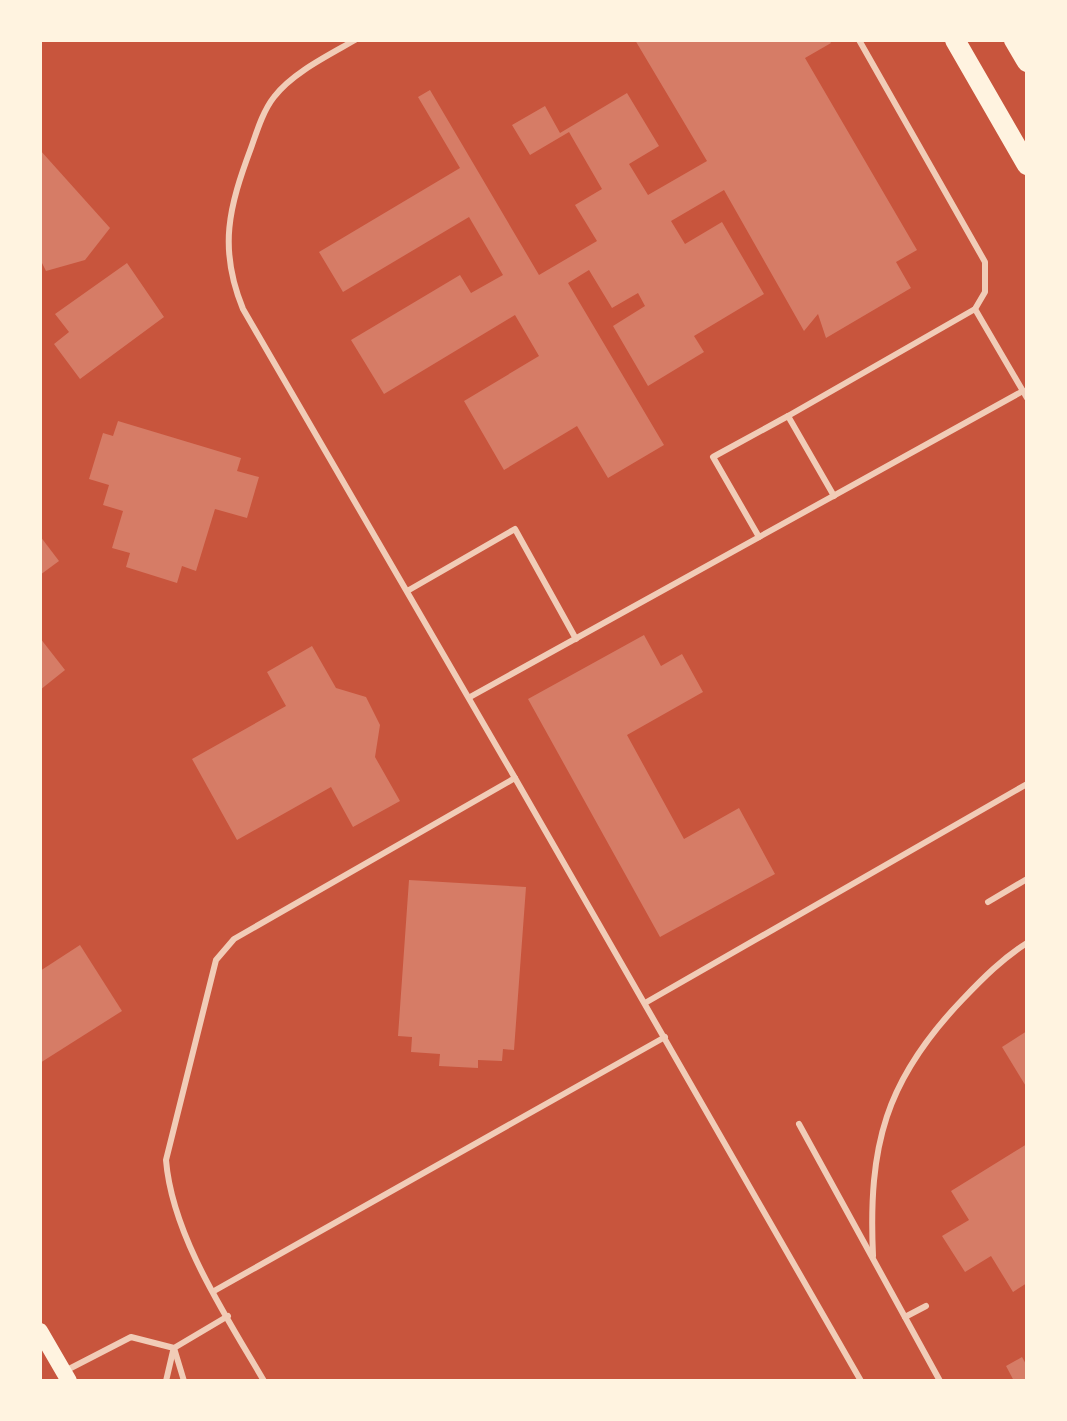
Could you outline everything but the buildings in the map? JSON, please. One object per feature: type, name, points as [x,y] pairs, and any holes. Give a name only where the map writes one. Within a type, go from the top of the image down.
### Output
[{"type":"main road","points":[[955,40],[1027,165]]},
{"type":"main road","points":[[1014,40],[1027,62]]},
{"type":"main road","points":[[40,1331],[66,1376]]},
{"type":"lane","points":[[355,40],[322,58],[274,96],[233,196],[227,251],[231,280],[243,309],[409,590],[861,1381]]},
{"type":"lane","points":[[759,537],[713,457],[975,309],[985,292],[985,262],[859,40]]},
{"type":"lane","points":[[470,697],[834,496],[1025,395],[975,309]]},
{"type":"lane","points":[[788,416],[834,496]]},
{"type":"lane","points":[[409,590],[515,529],[576,639]]},
{"type":"lane","points":[[264,1381],[214,1291],[168,1193],[166,1160],[216,960],[234,939],[515,778]]},
{"type":"lane","points":[[645,1003],[1027,784]]},
{"type":"lane","points":[[988,902],[1027,879]]},
{"type":"lane","points":[[873,1256],[871,1208],[877,1149],[886,1111],[911,1063],[934,1029],[1007,956],[1027,943]]},
{"type":"lane","points":[[214,1291],[665,1037]]},
{"type":"lane","points":[[799,1124],[940,1381]]},
{"type":"lane","points":[[905,1317],[926,1306]]},
{"type":"lane","points":[[66,1376],[131,1337],[174,1348],[228,1316]]},
{"type":"lane","points":[[166,1381],[174,1348]]},
{"type":"lane","points":[[174,1348],[184,1381]]}]
